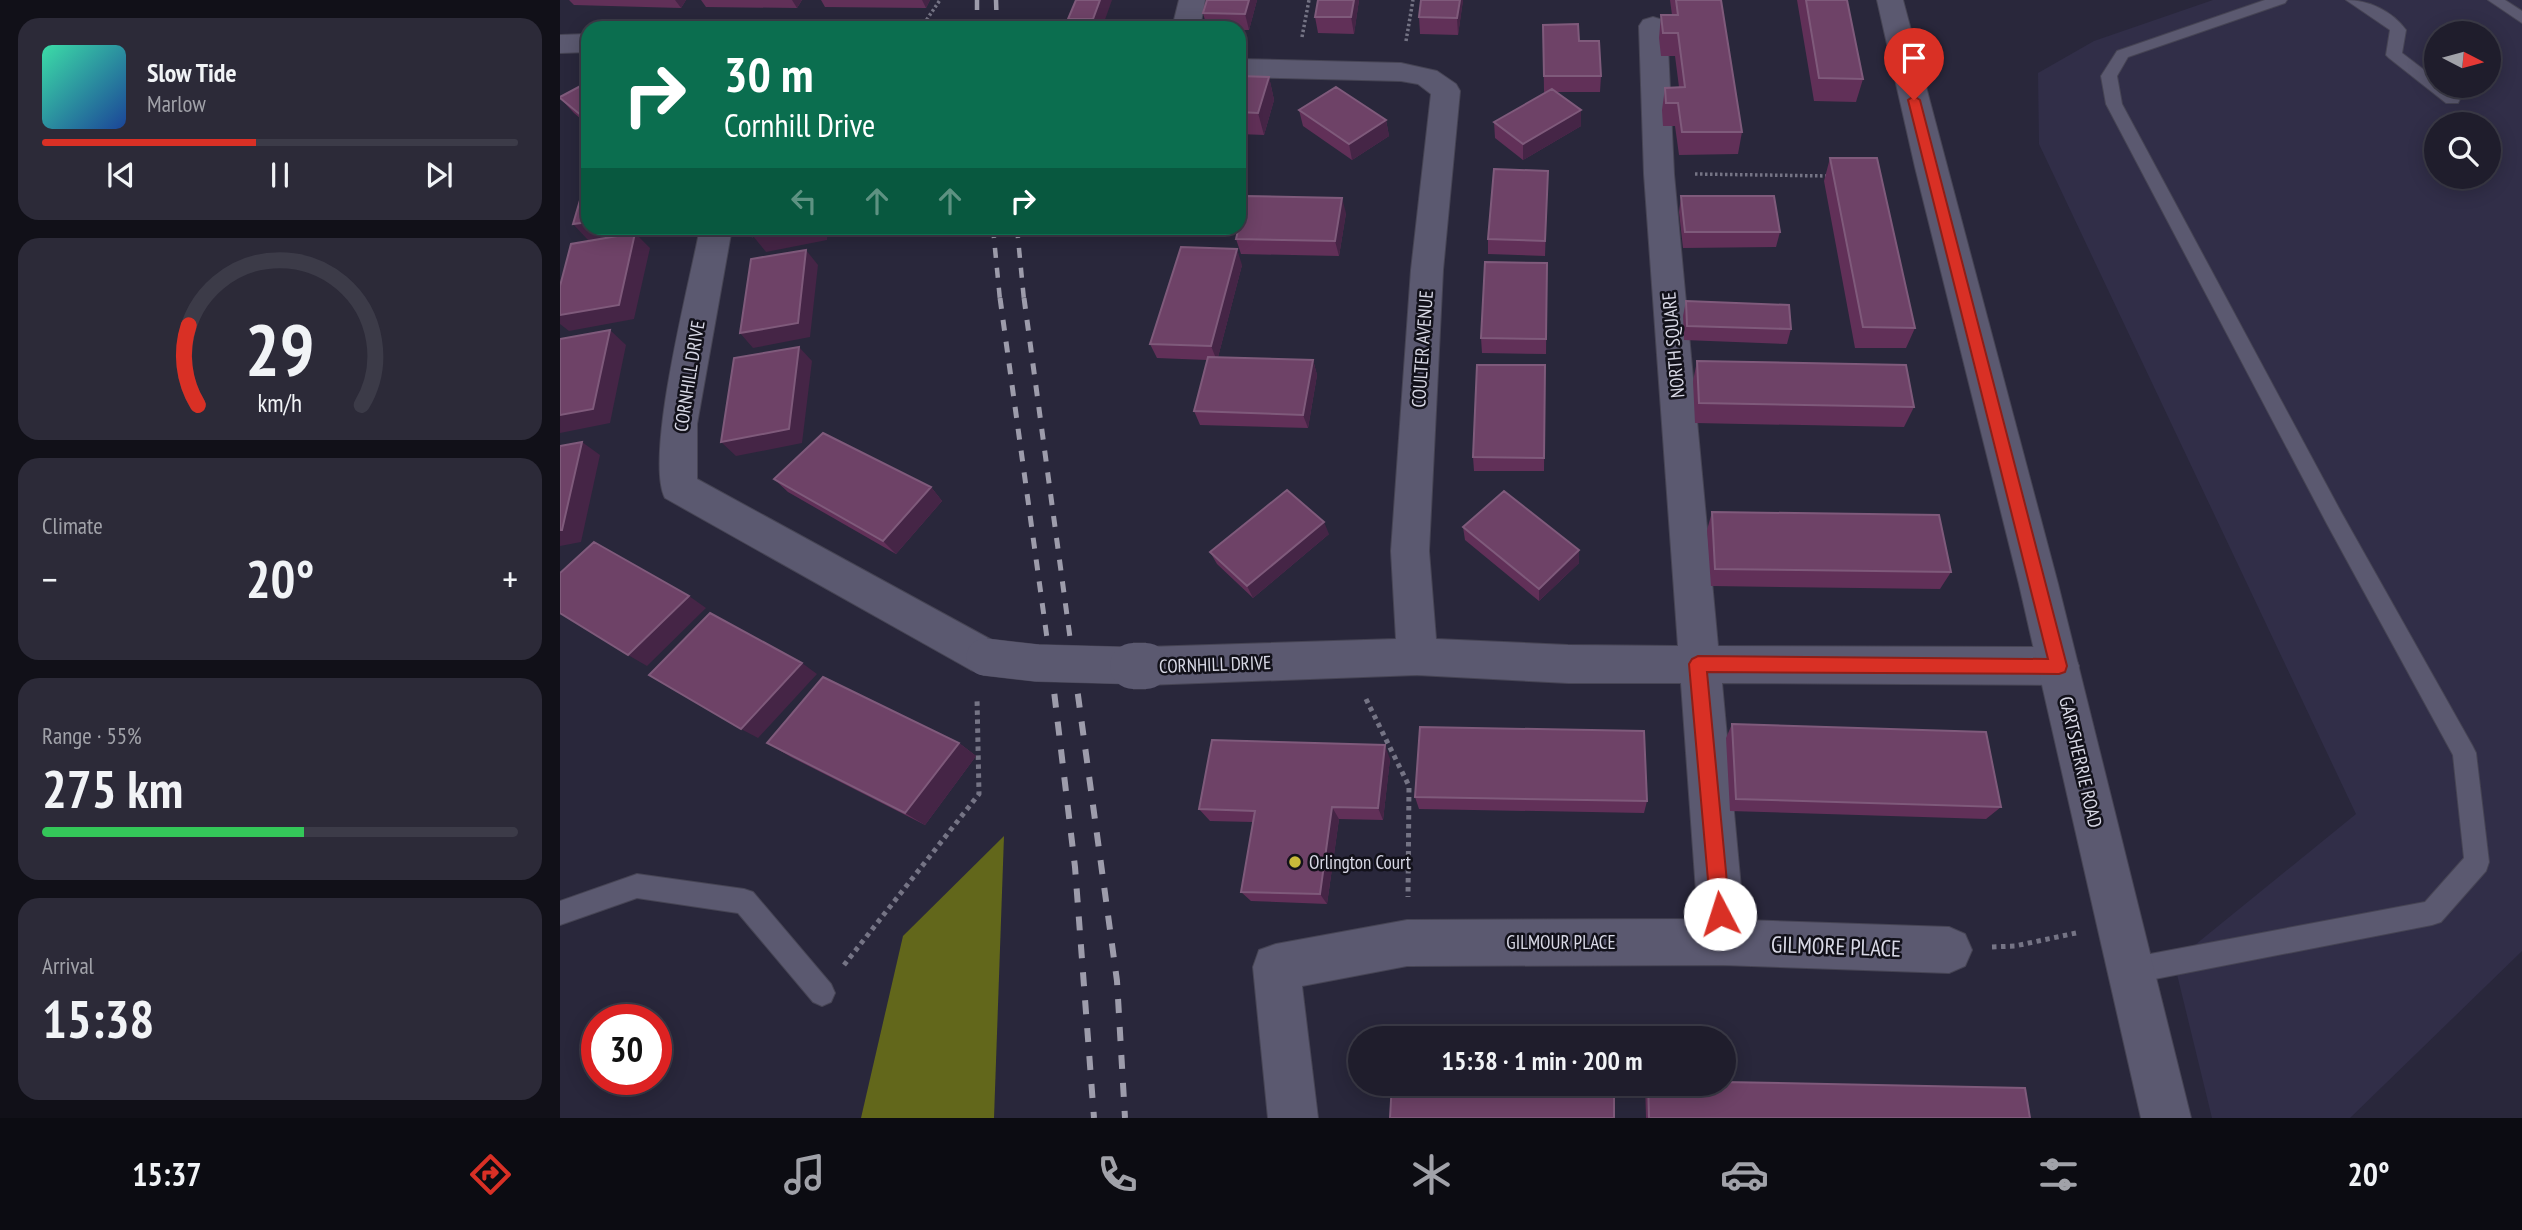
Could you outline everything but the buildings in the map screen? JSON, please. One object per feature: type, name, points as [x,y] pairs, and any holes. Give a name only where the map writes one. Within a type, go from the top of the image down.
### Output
[{"type":"street","points":[[1188,21],[1192,0]]},
{"type":"street","name":"GARTSHERRIE ROAD","points":[[1890,0],[1955,269],[2059,666],[2118,925],[2166,1118]]},
{"type":"street","name":"NORTH SQUARE","points":[[1653,26],[1659,174],[1698,664]]},
{"type":"street","points":[[560,44],[581,43]]},
{"type":"street","name":"COULTER AVENUE","points":[[1246,68],[1401,72],[1427,77],[1446,91],[1427,270],[1410,551],[1417,657]]},
{"type":"street","name":"CORNHILL DRIVE","points":[[715,235],[679,424],[678,487],[980,655],[1037,663],[1146,666],[1417,657],[1568,664],[2059,666]]},
{"type":"street","points":[[1698,664],[1723,942]]},
{"type":"street","name":"GILMOUR PLACE","points":[[1293,1118],[1276,967],[1407,943],[1723,942]]},
{"type":"street","name":"GILMORE PLACE","points":[[1723,942],[1949,950]]},
{"type":"lane","points":[[2129,971],[2432,913],[2477,862],[2464,753],[2334,518],[2114,104],[2109,76],[2122,54],[2280,0]]},
{"type":"lane","points":[[2353,0],[2392,22],[2398,30],[2394,55],[2452,99]]},
{"type":"lane","points":[[2495,0],[2522,18]]},
{"type":"lane","points":[[560,913],[637,886],[744,901],[822,993]]},
{"type":"path","points":[[926,21],[940,0]]},
{"type":"path","points":[[1401,72],[1413,0]]},
{"type":"path","points":[[1659,174],[1837,176]]},
{"type":"path","points":[[822,993],[979,794],[980,655]]},
{"type":"path","points":[[1347,660],[1409,786],[1407,943]]},
{"type":"path","points":[[1949,950],[2015,946],[2118,925]]},
{"type":"shaded area","points":[[2213,0],[2522,0],[2522,951],[2350,1118],[2212,1118],[2174,962],[2356,814],[2039,144],[2038,73],[2094,41]]},
{"type":"green space","points":[[1004,836],[994,1118],[861,1118],[903,936]]},
{"type":"railway","points":[[977,0],[977,21]]},
{"type":"railway","points":[[996,0],[997,21]]},
{"type":"railway","points":[[994,235],[1000,300]]},
{"type":"railway","points":[[1018,235],[1024,300]]},
{"type":"railway","points":[[1000,298],[1051,667]]},
{"type":"railway","points":[[1024,298],[1074,667]]},
{"type":"railway","points":[[1051,666],[1075,867],[1094,1118]]},
{"type":"railway","points":[[1074,666],[1117,981],[1125,1118]]},
{"type":"place","name":"Orlington Court","points":[[1295,862]]},
{"type":"route","points":[[1720,914],[1698,664],[2059,666],[1955,269],[1914,100]]}]
